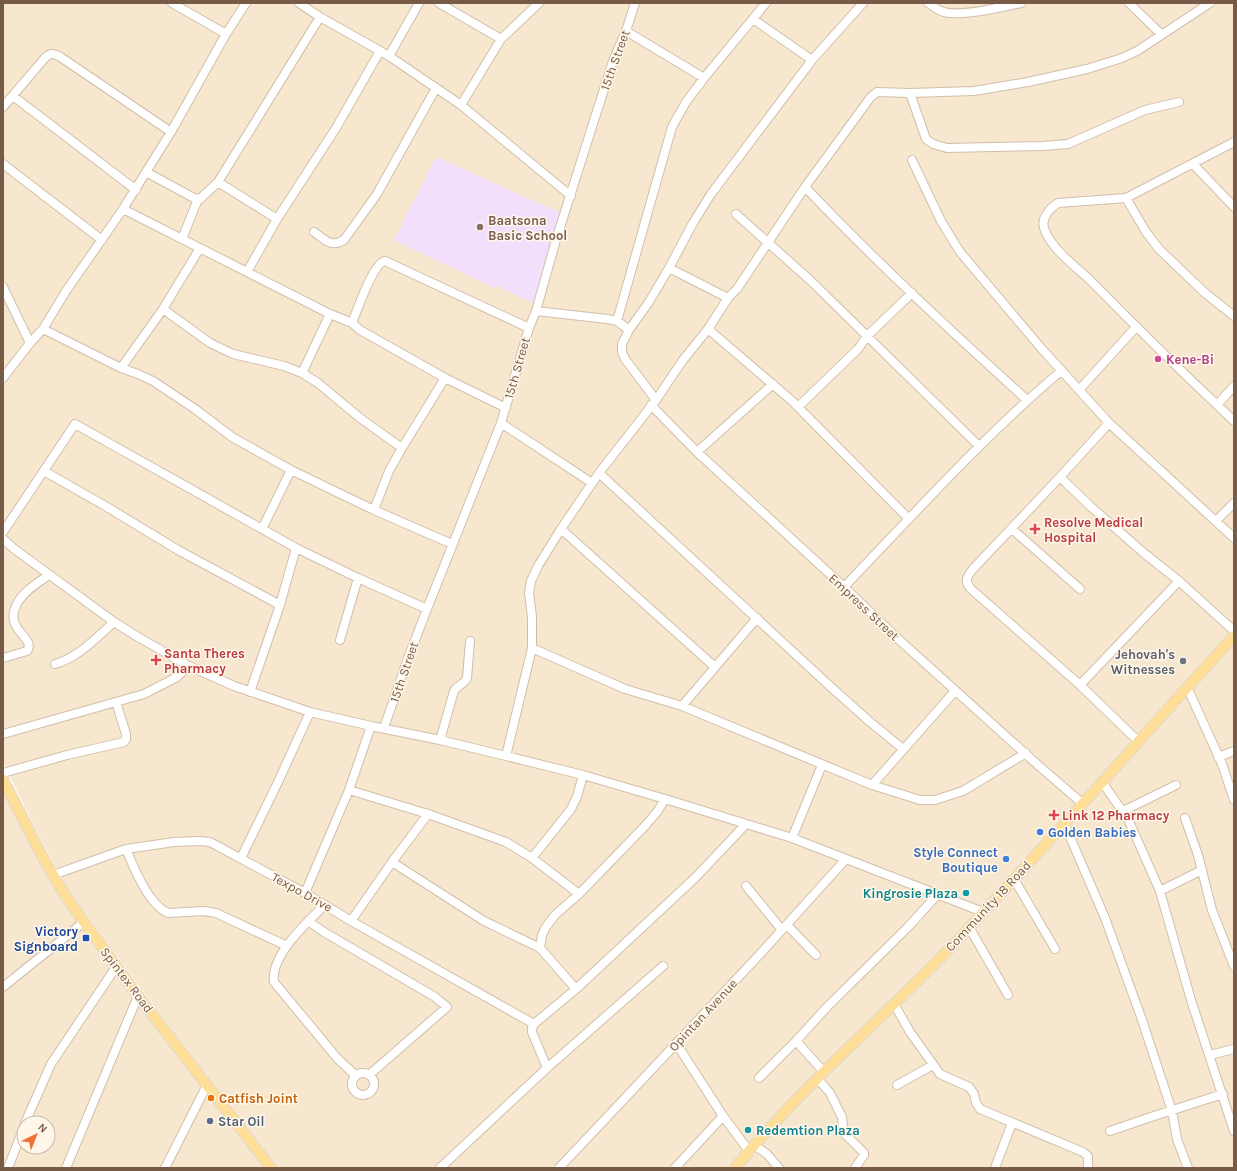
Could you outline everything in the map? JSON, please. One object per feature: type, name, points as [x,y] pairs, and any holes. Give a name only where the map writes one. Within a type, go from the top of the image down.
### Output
[{"type":"main road","name":"Community 18 Road","points":[[735,1168],[751,1148],[969,927],[1234,636]]},
{"type":"main road","name":"Spintex Road","points":[[3,780],[53,875],[84,922],[138,996],[271,1168]]},
{"type":"street","points":[[172,3],[226,34]]},
{"type":"street","points":[[3,378],[30,343],[43,329],[66,291],[136,190],[171,132],[226,34],[246,3]]},
{"type":"street","points":[[299,3],[320,17],[389,56],[461,105],[571,196]]},
{"type":"street","points":[[389,56],[419,3]]},
{"type":"street","points":[[439,3],[501,39]]},
{"type":"street","points":[[461,105],[501,39],[539,3]]},
{"type":"street","points":[[617,321],[672,127],[686,102],[704,78],[766,3]]},
{"type":"street","points":[[536,311],[617,321],[628,330],[644,310],[670,268],[692,223],[711,194],[812,60],[863,3]]},
{"type":"street","points":[[928,3],[944,12],[959,13],[977,12],[1021,3]]},
{"type":"street","points":[[1129,3],[1161,34]]},
{"type":"street","points":[[506,756],[532,648],[532,617],[529,593],[531,581],[538,566],[598,473],[708,329],[728,298],[737,289],[805,187],[870,98],[877,92],[910,94],[974,91],[1028,82],[1087,69],[1122,58],[1137,51],[1210,3]]},
{"type":"street","name":"15th Street","points":[[384,728],[407,661],[501,423],[529,328],[536,311],[613,61],[626,31],[634,4]]},
{"type":"street","points":[[146,172],[194,198],[200,199],[204,196],[218,182],[320,17]]},
{"type":"street","points":[[753,19],[812,60]]},
{"type":"street","points":[[626,31],[704,78]]},
{"type":"street","points":[[247,272],[277,219],[318,157],[380,51]]},
{"type":"street","points":[[3,107],[48,54],[54,54],[171,132]]},
{"type":"street","points":[[314,232],[332,244],[344,240],[377,194],[436,88]]},
{"type":"street","points":[[910,94],[926,139],[933,144],[947,148],[1029,147],[1068,144],[1145,110],[1179,102]]},
{"type":"street","points":[[13,96],[136,190]]},
{"type":"street","points":[[1234,142],[1126,198],[1058,204],[1051,207],[1043,222],[1054,246],[1234,421]]},
{"type":"street","points":[[912,160],[941,221],[960,252],[1061,371],[1109,423],[1234,538]]},
{"type":"street","points":[[3,164],[102,240]]},
{"type":"street","points":[[1193,164],[1234,207]]},
{"type":"street","points":[[218,182],[277,219]]},
{"type":"street","points":[[805,187],[843,227],[1027,400]]},
{"type":"street","points":[[1126,198],[1146,232],[1159,249],[1205,293],[1234,316]]},
{"type":"street","points":[[182,239],[198,199]]},
{"type":"street","points":[[123,209],[330,314],[352,323],[360,330],[444,378],[506,408]]},
{"type":"street","points":[[736,214],[811,281],[979,446]]},
{"type":"street","points":[[121,368],[163,309],[200,248]]},
{"type":"street","points":[[352,323],[379,264],[385,261],[529,328]]},
{"type":"street","points":[[670,268],[728,298]]},
{"type":"street","points":[[3,287],[30,343]]},
{"type":"street","points":[[798,407],[858,349],[867,336],[912,293]]},
{"type":"street","points":[[163,309],[210,343],[233,354],[284,366],[302,373],[318,383],[360,418],[402,448]]},
{"type":"street","points":[[302,373],[330,314]]},
{"type":"street","points":[[1079,390],[1136,327]]},
{"type":"street","points":[[43,329],[121,368],[153,381],[195,409],[232,437],[291,470],[374,510],[452,544]]},
{"type":"street","points":[[708,329],[798,407],[909,519]]},
{"type":"street","name":"Empress Street","points":[[628,330],[622,344],[622,352],[625,359],[653,402],[697,452],[955,691],[1082,803]]},
{"type":"street","points":[[844,587],[979,446],[1027,400],[1061,371]]},
{"type":"street","points":[[374,510],[389,471],[444,378]]},
{"type":"street","points":[[697,452],[773,384]]},
{"type":"street","points":[[1217,405],[1234,386]]},
{"type":"street","points":[[501,423],[592,483]]},
{"type":"street","points":[[1109,423],[968,575],[966,580],[968,586],[1080,685],[1138,741]]},
{"type":"street","points":[[3,532],[75,424],[296,548],[427,609]]},
{"type":"street","points":[[262,529],[291,470]]},
{"type":"street","points":[[44,471],[178,550],[280,605]]},
{"type":"street","points":[[598,473],[869,721],[903,749]]},
{"type":"street","points":[[1060,477],[1090,506],[1145,554],[1179,581],[1234,631]]},
{"type":"street","points":[[1216,521],[1234,503]]},
{"type":"street","points":[[561,529],[715,667]]},
{"type":"street","points":[[1012,529],[1080,589]]},
{"type":"street","points":[[3,539],[49,575],[114,622],[189,666],[250,692],[310,712],[506,756],[582,775],[665,799],[792,838],[983,912]]},
{"type":"street","points":[[250,692],[280,605],[296,548]]},
{"type":"street","points":[[3,658],[27,651],[29,648],[29,644],[15,625],[13,615],[19,601],[49,575]]},
{"type":"street","points":[[340,640],[358,578]]},
{"type":"street","points":[[1080,685],[1179,581]]},
{"type":"street","points":[[682,706],[757,618]]},
{"type":"street","points":[[55,664],[63,662],[79,652],[114,622]]},
{"type":"street","points":[[440,740],[454,691],[456,687],[465,682],[470,640]]},
{"type":"street","points":[[532,648],[625,689],[682,706],[822,765],[872,785],[914,799],[929,801],[962,792],[1026,754]]},
{"type":"street","points":[[3,734],[144,694],[177,677],[189,666]]},
{"type":"street","points":[[1187,687],[1204,721],[1234,800]]},
{"type":"street","points":[[872,785],[955,691]]},
{"type":"street","points":[[3,773],[67,755],[124,742],[126,739],[126,734],[116,702]]},
{"type":"street","points":[[241,858],[310,712]]},
{"type":"street","points":[[305,893],[349,790],[372,726]]},
{"type":"street","points":[[1218,757],[1234,751]]},
{"type":"street","points":[[792,838],[822,765]]},
{"type":"street","points":[[532,858],[571,808],[577,797],[582,775]]},
{"type":"street","points":[[1102,782],[1128,819],[1160,891],[1191,1000],[1234,1131]]},
{"type":"street","points":[[1123,811],[1160,792],[1176,786]]},
{"type":"street","points":[[349,790],[428,814],[506,842],[532,858],[579,894]]},
{"type":"street","points":[[540,948],[542,935],[555,915],[579,894],[645,826],[657,812],[665,799]]},
{"type":"street","points":[[351,921],[428,814]]},
{"type":"street","points":[[1185,818],[1198,855],[1212,910],[1234,966]]},
{"type":"street","points":[[1064,823],[1105,918],[1142,1017],[1172,1111],[1177,1138],[1188,1168]]},
{"type":"street","points":[[547,1068],[532,1032],[534,1024],[576,989],[696,877],[746,824]]},
{"type":"street","name":"Texpo Drive","points":[[53,875],[126,849],[174,842],[199,840],[210,842],[325,904],[351,921],[534,1024]]},
{"type":"street","points":[[126,849],[144,886],[163,910],[168,913],[204,911],[216,913],[287,946]]},
{"type":"street","name":"Opintan Avenue","points":[[559,1168],[611,1114],[846,859]]},
{"type":"street","points":[[392,862],[484,921],[540,948],[576,989]]},
{"type":"street","points":[[1160,891],[1202,870]]},
{"type":"street","points":[[1014,879],[1055,950]]},
{"type":"street","points":[[746,886],[784,927],[816,955]]},
{"type":"street","points":[[759,1078],[827,1007],[908,927],[938,894]]},
{"type":"street","points":[[325,904],[308,921],[287,946],[276,966],[273,975],[274,982],[337,1058],[356,1076]]},
{"type":"street","points":[[308,921],[435,998],[447,1007],[370,1075]]},
{"type":"street","points":[[5,982],[84,922]]},
{"type":"street","points":[[969,927],[1008,995]]},
{"type":"street","points":[[1225,944],[1234,941]]},
{"type":"street","points":[[440,1168],[547,1068],[663,966]]},
{"type":"street","points":[[29,1115],[51,1064],[116,967]]},
{"type":"street","points":[[66,1168],[138,996]]},
{"type":"street","points":[[894,1004],[910,1032],[940,1074],[969,1087],[974,1094],[976,1103],[980,1109],[1083,1152],[1088,1156],[1088,1168]]},
{"type":"street","points":[[796,1041],[821,1076],[830,1092],[842,1117],[844,1133],[864,1153],[855,1168]]},
{"type":"street","points":[[676,1043],[723,1116],[751,1148],[767,1154],[779,1168]]},
{"type":"street","points":[[1210,1055],[1234,1049]]},
{"type":"street","points":[[897,1085],[933,1065]]},
{"type":"street","points":[[361,1073],[370,1075],[373,1079],[374,1085],[372,1090],[366,1095],[360,1094],[354,1089],[353,1083],[356,1076],[361,1073]]},
{"type":"street","points":[[165,1168],[207,1085]]},
{"type":"street","points":[[1110,1131],[1222,1094]]},
{"type":"street","points":[[675,1168],[723,1116]]},
{"type":"street","points":[[995,1168],[1012,1123]]},
{"type":"street","points":[[8,1168],[16,1148]]},
{"type":"shaded area","points":[[3,3],[1234,3],[1234,628],[997,890],[866,1024],[731,1168],[278,1168],[163,1018],[69,891],[36,830],[3,761]]},
{"type":"shaded area","name":"Baatsona Basic School","points":[[436,157],[565,215],[533,303],[495,285],[494,288],[394,240]]},
{"type":"shaded area","points":[[1234,640],[1234,1168],[740,1168],[802,1097]]},
{"type":"shaded area","points":[[3,788],[31,846],[60,896],[268,1168],[3,1168]]},
{"type":"place","name":"Baatsona Basic School","points":[[480,227]]},
{"type":"place","name":"Kene-Bi","points":[[1158,359]]},
{"type":"place","name":"Resolve Medical Hospital","points":[[1035,529]]},
{"type":"place","name":"Santa Theres Pharmacy","points":[[156,660]]},
{"type":"place","name":"Jehovah's Witnesses","points":[[1183,661]]},
{"type":"place","name":"Link 12 Pharmacy","points":[[1054,815]]},
{"type":"place","name":"Golden Babies","points":[[1040,832]]},
{"type":"place","name":"Style Connect Boutique","points":[[1006,859]]},
{"type":"place","name":"Kingrosie Plaza","points":[[966,893]]},
{"type":"place","name":"Victory Signboard","points":[[86,938]]},
{"type":"place","name":"Catfish Joint","points":[[211,1098]]},
{"type":"place","name":"Star Oil","points":[[210,1121]]},
{"type":"place","name":"Redemtion Plaza","points":[[748,1130]]}]
